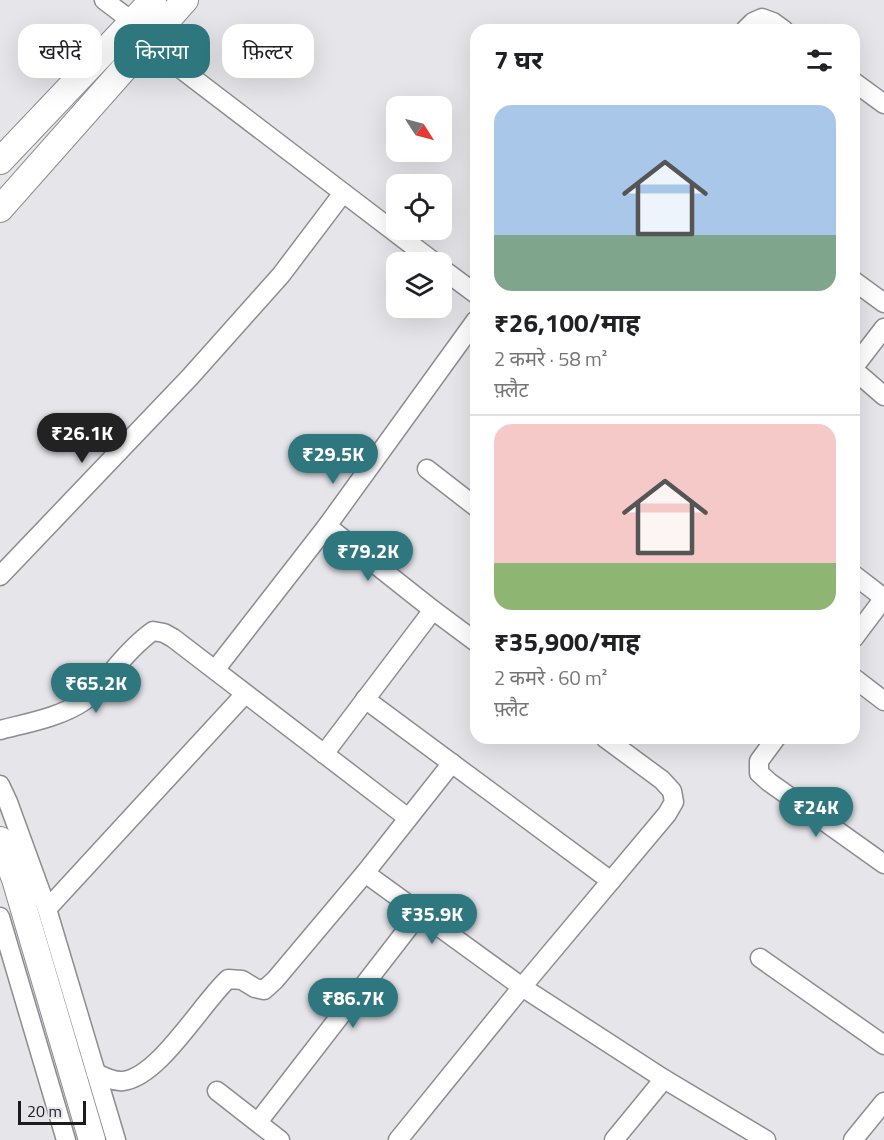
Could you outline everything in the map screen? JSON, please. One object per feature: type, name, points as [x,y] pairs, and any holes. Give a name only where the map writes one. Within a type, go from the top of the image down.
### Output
[{"type":"main road","points":[[0,161],[153,0]]},
{"type":"main road","points":[[164,24],[185,0]]},
{"type":"main road","points":[[0,209],[116,78]]},
{"type":"main road","points":[[0,840],[15,879],[92,1140]]},
{"type":"street","points":[[104,0],[133,22]]},
{"type":"street","points":[[751,24],[762,18],[776,24]]},
{"type":"street","points":[[193,78],[421,252]]},
{"type":"street","points":[[860,86],[884,104]]},
{"type":"street","points":[[0,576],[190,377],[281,275],[343,193]]},
{"type":"street","points":[[452,276],[470,290]]},
{"type":"street","points":[[860,285],[884,303]]},
{"type":"street","points":[[215,670],[327,526],[470,328]]},
{"type":"street","points":[[860,361],[884,328]]},
{"type":"street","points":[[860,374],[884,396]]},
{"type":"street","points":[[427,469],[470,502]]},
{"type":"street","points":[[327,526],[470,638]]},
{"type":"street","points":[[860,580],[884,598],[860,630]]},
{"type":"street","points":[[324,754],[432,610]]},
{"type":"street","points":[[0,730],[62,713],[82,702],[92,694],[130,650],[153,631],[164,633],[408,819]]},
{"type":"street","points":[[860,683],[884,701]]},
{"type":"street","points":[[47,909],[245,694]]},
{"type":"street","points":[[365,699],[611,881]]},
{"type":"street","points":[[398,1140],[667,814],[674,802],[672,791],[662,780],[613,744]]},
{"type":"street","points":[[772,744],[759,761],[759,773],[884,864]]},
{"type":"street","points":[[96,1073],[120,1081],[134,1078],[153,1066],[228,979],[242,981],[264,990],[365,873],[452,763]]},
{"type":"street","points":[[0,785],[47,909],[116,1140]]},
{"type":"street","points":[[365,873],[522,987],[664,1079],[766,1140]]},
{"type":"street","points":[[258,1122],[419,914]]},
{"type":"street","points":[[0,917],[66,1140]]},
{"type":"street","points":[[760,957],[884,1045]]},
{"type":"street","points":[[614,1140],[664,1079]]},
{"type":"street","points":[[217,1091],[280,1140]]},
{"type":"street","points":[[853,1140],[884,1102]]}]
